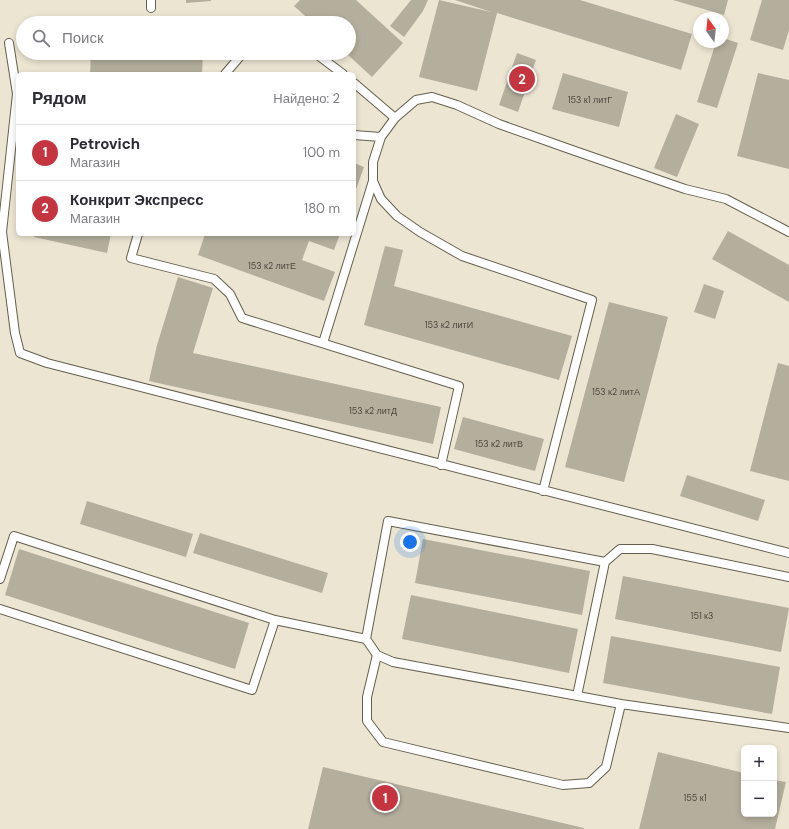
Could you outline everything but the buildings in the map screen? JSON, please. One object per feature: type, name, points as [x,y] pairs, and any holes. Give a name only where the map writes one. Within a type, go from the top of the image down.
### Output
[{"type":"lane","points":[[9,43],[16,88]]},
{"type":"lane","points":[[227,72],[237,60]]},
{"type":"lane","points":[[324,60],[340,72]]},
{"type":"lane","points":[[356,85],[395,118]]},
{"type":"lane","points":[[323,343],[373,181],[373,162],[381,137],[395,118],[416,100],[432,97],[457,105],[499,124],[568,149],[685,189],[726,199],[789,232]]},
{"type":"lane","points":[[16,103],[2,232],[15,333],[20,353],[47,363],[440,465],[789,553]]},
{"type":"lane","points":[[356,135],[381,137]]},
{"type":"lane","points":[[373,181],[382,199],[397,216],[420,232],[462,256],[592,300],[543,491]]},
{"type":"lane","points":[[137,236],[130,258],[214,279],[230,294],[242,318],[459,386],[440,465]]},
{"type":"lane","points":[[366,639],[388,521],[605,562]]},
{"type":"lane","points":[[0,579],[14,536],[275,620],[366,639],[377,655],[393,662],[621,704],[789,728]]},
{"type":"lane","points":[[577,696],[605,562],[620,549],[652,549],[789,577]]},
{"type":"lane","points":[[0,609],[252,690],[275,620]]},
{"type":"lane","points":[[377,655],[367,696],[367,721],[383,742],[563,785],[589,783],[606,768],[621,704]]},
{"type":"place","name":"Конкрит Экспресс","points":[[522,79]]},
{"type":"place","name":"Petrovich","points":[[385,798]]}]
